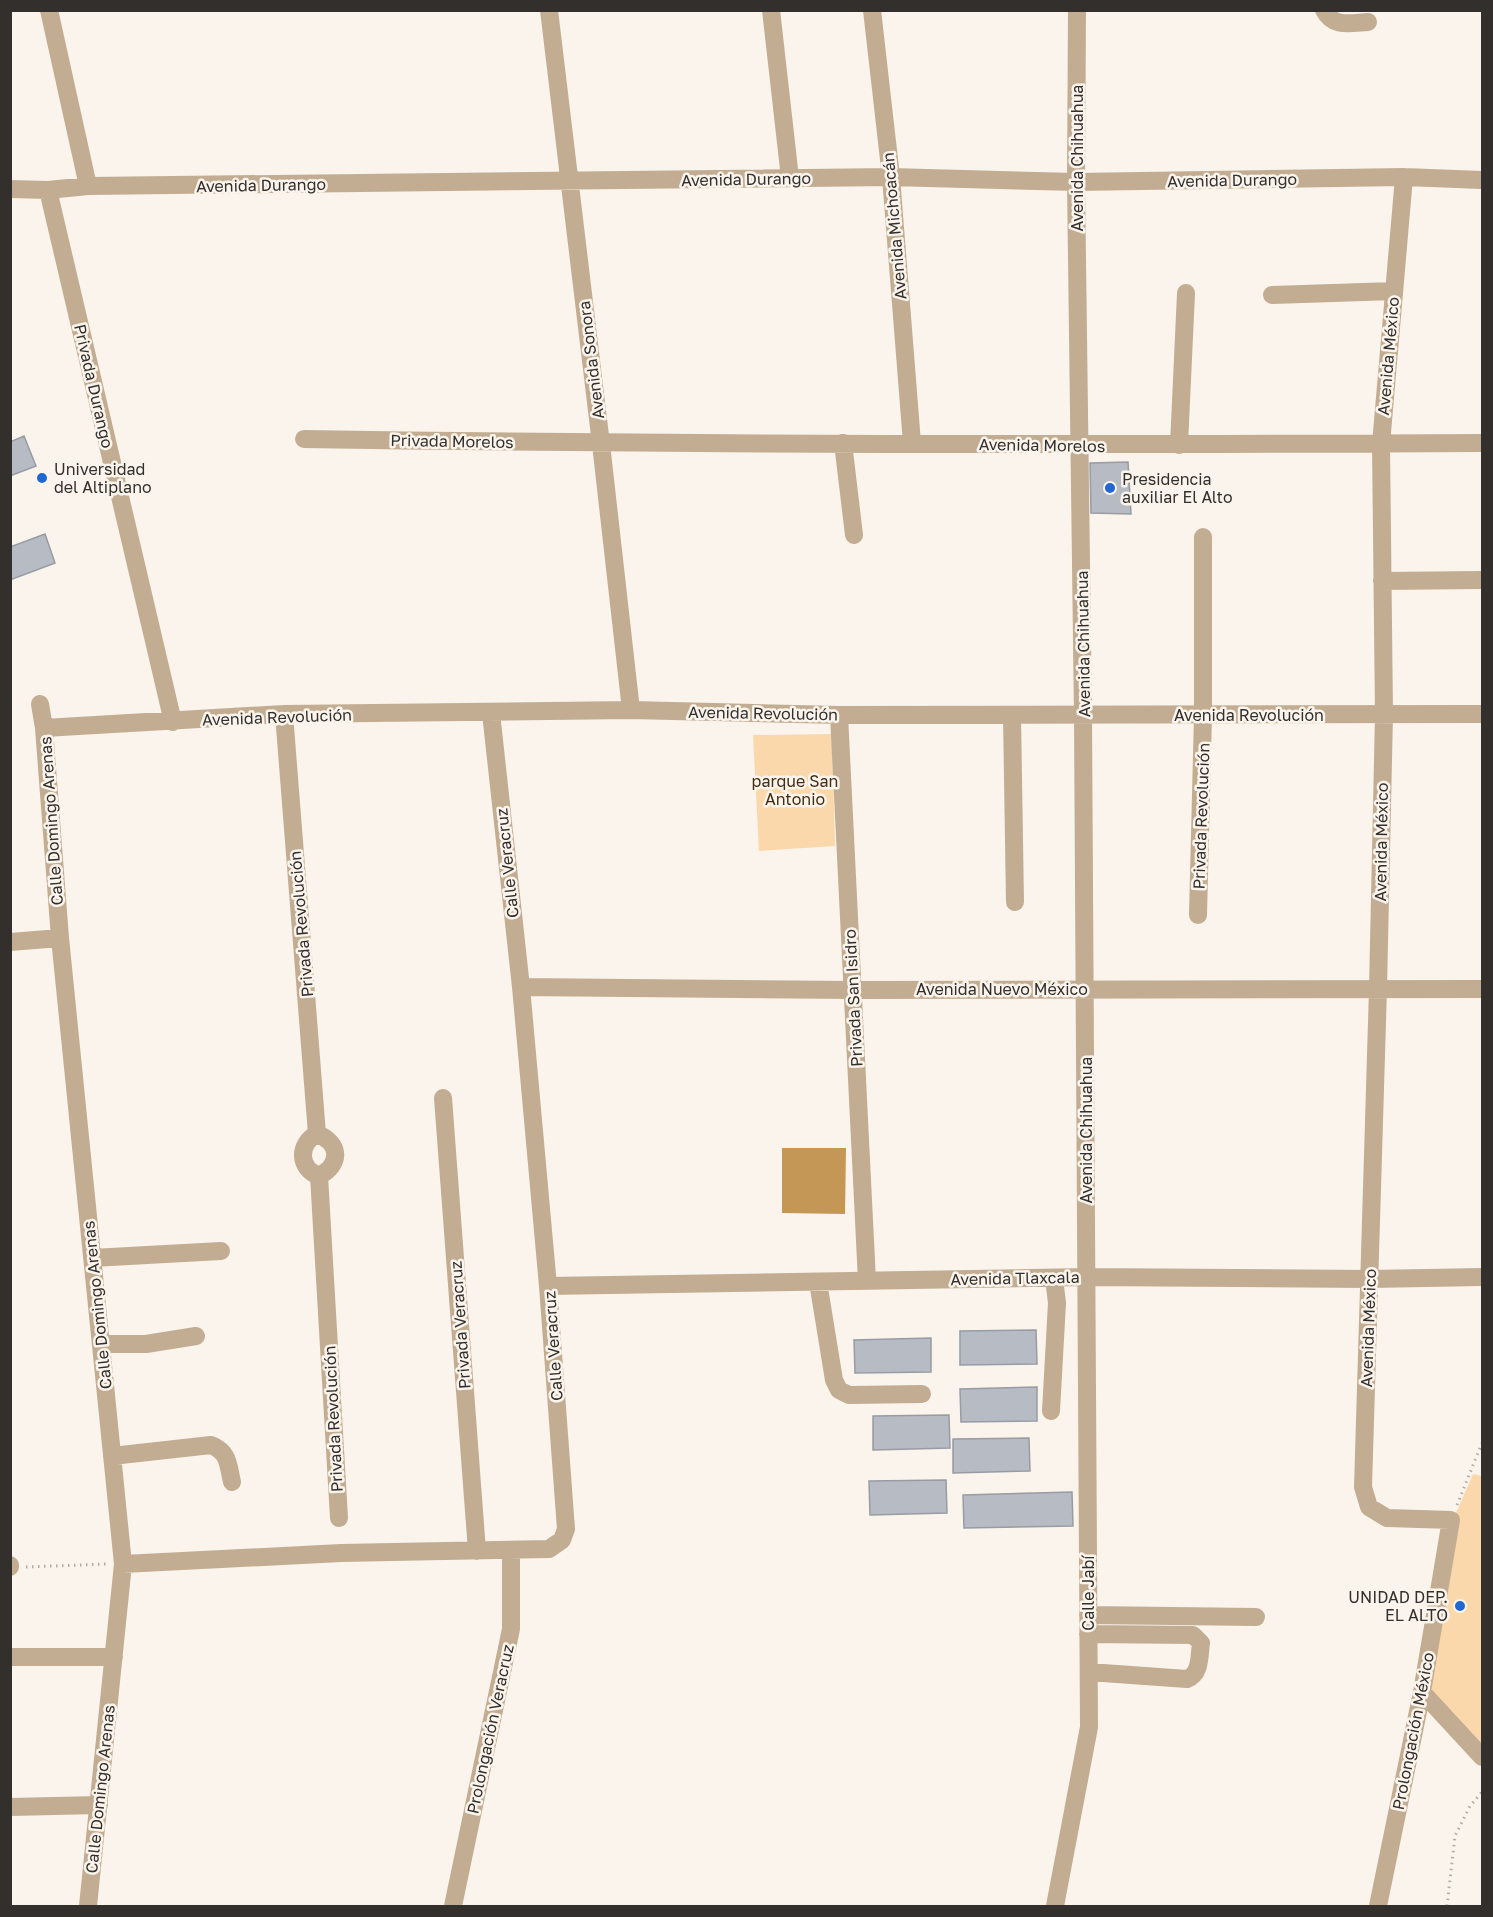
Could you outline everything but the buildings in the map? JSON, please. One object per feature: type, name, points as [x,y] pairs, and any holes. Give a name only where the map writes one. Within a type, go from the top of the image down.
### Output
[{"type":"street","points":[[49,10],[88,186]]},
{"type":"street","name":"Avenida Sonora","points":[[549,10],[631,710]]},
{"type":"street","points":[[771,10],[790,178]]},
{"type":"street","name":"Avenida Michoacán","points":[[872,10],[891,177],[912,443]]},
{"type":"street","name":"Avenida Chihuahua","points":[[1077,10],[1076,182],[1081,446],[1086,1277]]},
{"type":"street","points":[[1324,10],[1328,18],[1336,24],[1368,22]]},
{"type":"street","name":"Avenida Durango","points":[[10,189],[48,190],[88,186],[891,177],[1076,182],[1404,177],[1482,180]]},
{"type":"street","name":"Avenida México","points":[[1404,177],[1381,444],[1384,714],[1363,1487],[1369,1507],[1387,1518],[1451,1520]]},
{"type":"street","name":"Privada Durango","points":[[48,190],[173,722]]},
{"type":"street","points":[[1272,295],[1394,291]]},
{"type":"street","points":[[1179,445],[1186,293]]},
{"type":"street","name":"Privada Morelos","points":[[303,439],[601,444]]},
{"type":"street","points":[[843,443],[854,535]]},
{"type":"street","name":"Avenida Morelos","points":[[601,444],[912,443],[1081,446],[1482,444]]},
{"type":"street","name":"Privada Revolución","points":[[1198,915],[1203,715],[1203,537]]},
{"type":"street","points":[[1382,581],[1482,580]]},
{"type":"street","name":"Calle Domingo Arenas","points":[[40,704],[44,728],[60,938],[123,1564],[88,1906]]},
{"type":"street","name":"Avenida Revolución","points":[[44,728],[284,714],[631,710],[1012,716],[1482,714]]},
{"type":"street","name":"Calle Veracruz","points":[[123,1564],[341,1553],[549,1549],[562,1540],[566,1529],[548,1286],[521,987],[491,713]]},
{"type":"street","name":"Privada Revolución","points":[[284,714],[317,1134]]},
{"type":"street","name":"Privada San Isidro","points":[[839,715],[867,1281]]},
{"type":"street","points":[[1012,716],[1015,902]]},
{"type":"street","points":[[10,942],[60,938]]},
{"type":"street","name":"Avenida Nuevo México","points":[[521,987],[853,990],[1482,989]]},
{"type":"street","name":"Privada Veracruz","points":[[443,1098],[477,1551]]},
{"type":"street","points":[[317,1134],[326,1137],[333,1145],[336,1154],[334,1164],[328,1172],[319,1176],[313,1174],[304,1164],[302,1154],[304,1144],[317,1134]]},
{"type":"street","name":"Privada Revolución","points":[[319,1176],[339,1518]]},
{"type":"street","points":[[92,1258],[221,1251]]},
{"type":"street","name":"Avenida Tlaxcala","points":[[548,1286],[1086,1277],[1482,1278]]},
{"type":"street","name":"Calle Jabí","points":[[1055,1906],[1089,1726],[1086,1277]]},
{"type":"street","points":[[1051,1411],[1057,1303],[1054,1278]]},
{"type":"street","points":[[818,1282],[834,1380],[839,1390],[849,1395],[922,1394]]},
{"type":"street","points":[[101,1344],[146,1344],[196,1336]]},
{"type":"street","points":[[112,1456],[211,1444],[220,1448],[226,1456],[232,1482]]},
{"type":"street","name":"Prolongación México","points":[[1378,1906],[1422,1692],[1451,1520]]},
{"type":"street","name":"Prolongación Veracruz","points":[[453,1906],[511,1629],[511,1550]]},
{"type":"street","points":[[1088,1615],[1256,1617]]},
{"type":"street","points":[[1088,1634],[1193,1635],[1201,1642],[1197,1672],[1193,1677],[1089,1672]]},
{"type":"street","points":[[10,1657],[114,1657]]},
{"type":"street","points":[[1422,1692],[1482,1757]]},
{"type":"street","points":[[10,1807],[99,1805]]},
{"type":"path","points":[[1451,1520],[1482,1443]]},
{"type":"path","points":[[11,1566],[123,1564]]},
{"type":"path","points":[[1447,1906],[1455,1836],[1470,1806],[1482,1792]]},
{"type":"green space","name":"parque San Antonio","points":[[832,734],[835,846],[759,851],[753,735]]},
{"type":"green space","name":"UNIDAD DEP. EL ALTO","points":[[1473,1474],[1482,1476],[1482,1755],[1424,1691],[1453,1520]]},
{"type":"shaded area","points":[[782,1148],[846,1148],[845,1214],[782,1213]]},
{"type":"place","name":"Universidad del Altiplano","points":[[42,478]]},
{"type":"place","name":"Presidencia auxiliar El Alto","points":[[1110,488]]},
{"type":"place","name":"UNIDAD DEP. EL ALTO","points":[[1460,1606]]}]
